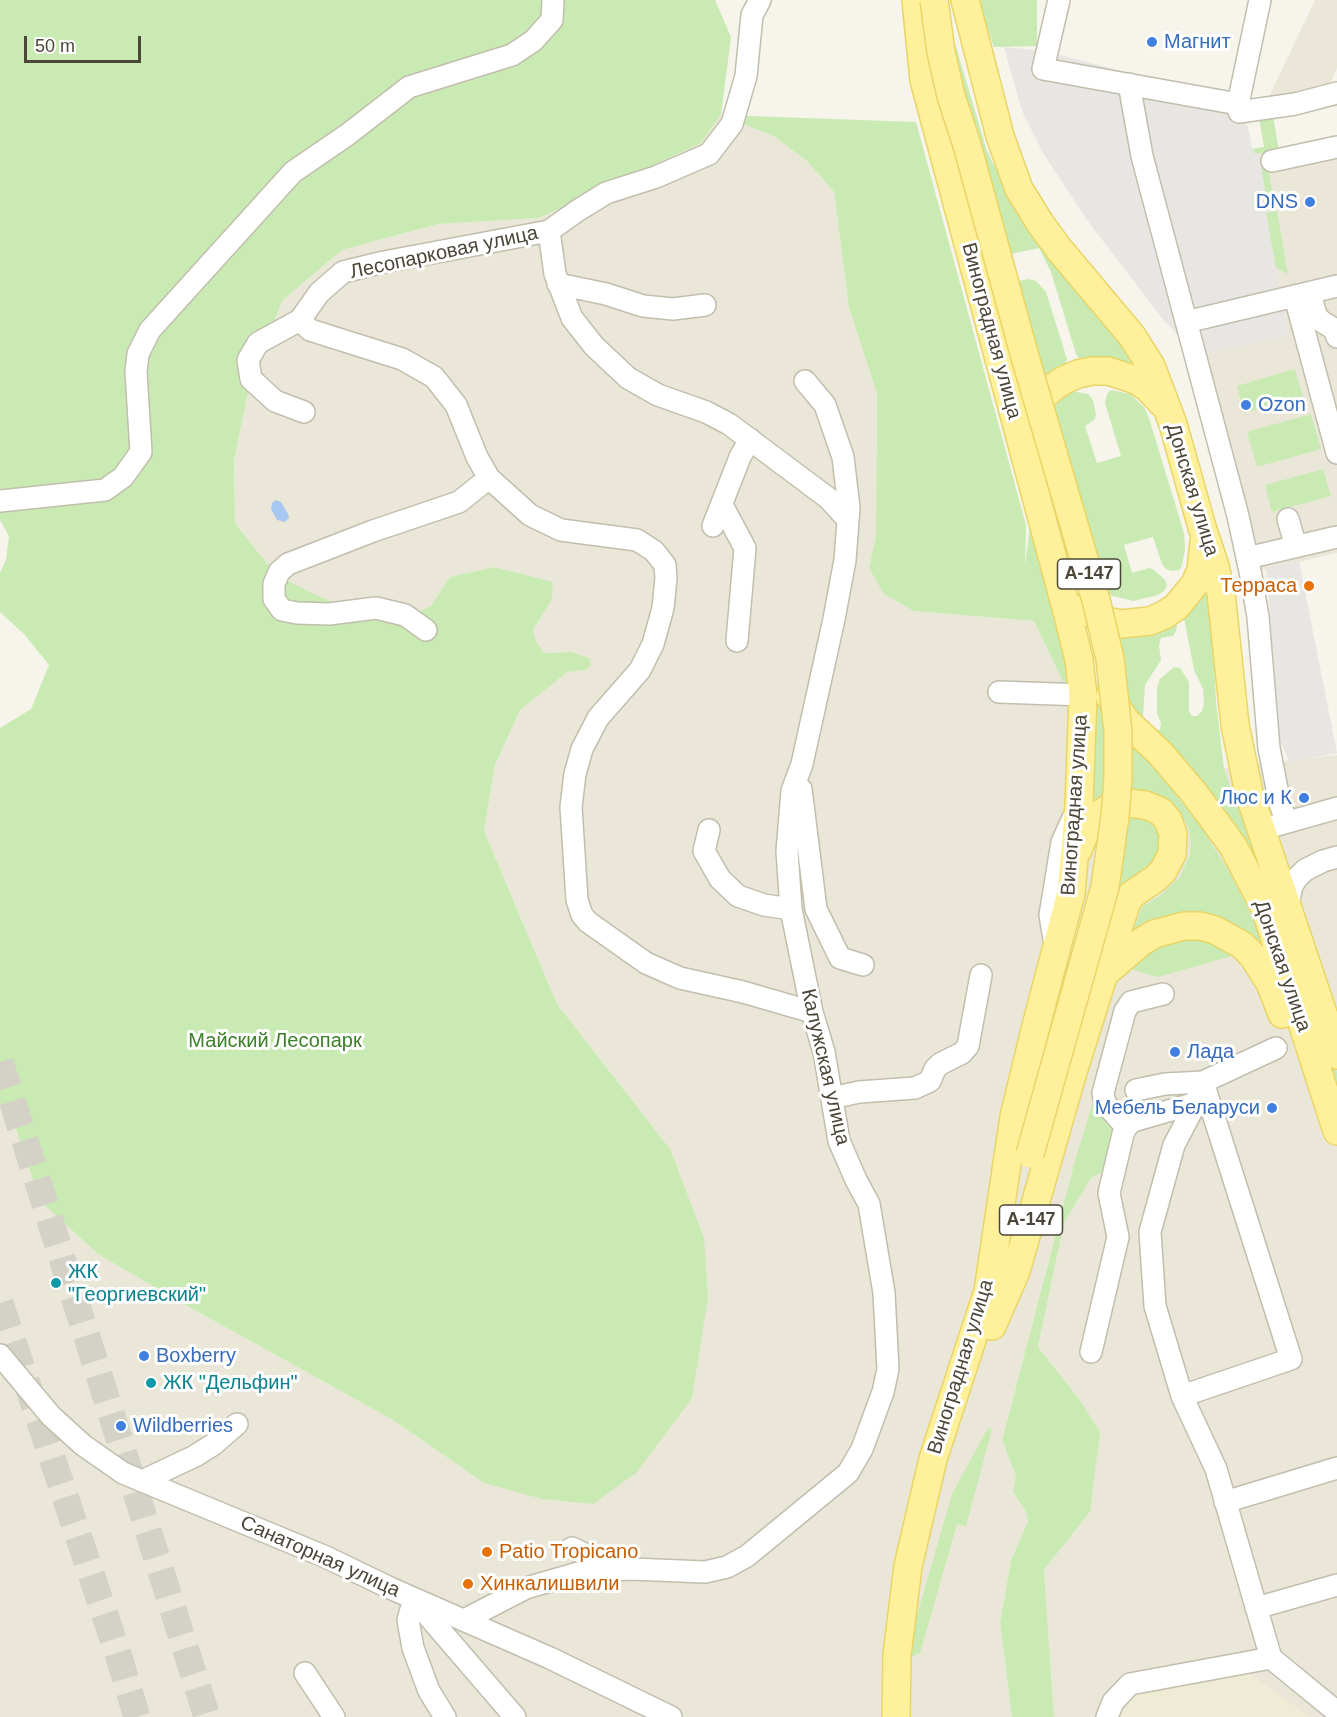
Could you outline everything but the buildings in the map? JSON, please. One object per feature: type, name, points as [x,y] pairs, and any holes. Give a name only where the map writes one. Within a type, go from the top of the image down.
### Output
[{"type":"main road","name":"Виноградная улица","points":[[896,1717],[897,1655],[908,1566],[933,1459],[988,1291],[1014,1117],[1071,893],[1080,804],[1083,695],[1079,660],[924,80],[916,0]]},
{"type":"main road","name":"А-147","points":[[934,0],[941,52],[951,96],[1096,600],[1110,659],[1118,730],[1115,816],[1105,887],[1030,1154],[988,1291]]},
{"type":"main road","name":"Донская улица","points":[[965,0],[1000,136],[1019,189],[1059,249],[1132,336],[1151,366],[1173,424],[1221,593],[1234,725],[1249,793],[1337,1055]]},
{"type":"main road","name":"А-147","points":[[1027,468],[1024,440],[1033,411],[1052,388],[1078,374],[1108,371],[1136,380],[1159,398],[1173,424]]},
{"type":"main road","name":"А-147","points":[[1055,569],[1069,597],[1092,616],[1121,624],[1150,621],[1176,607],[1195,584],[1204,556],[1202,527]]},
{"type":"main road","name":"Донская улица","points":[[1055,569],[1066,599],[1086,636],[1112,702],[1125,720],[1160,753],[1194,793],[1233,846],[1264,908],[1336,1128]]},
{"type":"main road","name":"А-147","points":[[933,1459],[1016,1271],[1072,1075],[1130,896],[1156,878],[1168,862],[1173,844],[1171,825],[1161,811],[1145,805],[1128,803],[1112,806],[1092,823],[1075,857]]},
{"type":"main road","name":"А-147","points":[[1106,972],[1141,942],[1169,928],[1200,926],[1229,936],[1253,956],[1270,983],[1297,1055],[1336,1128]]},
{"type":"street","points":[[0,501],[105,490],[123,477],[141,452],[136,372],[138,354],[157,321],[293,172],[409,87],[519,51],[533,41],[552,20],[553,0]]},
{"type":"street","points":[[760,0],[752,15],[746,76],[732,124],[709,154],[656,177],[606,193],[549,231],[558,284],[572,318],[594,346],[628,378],[658,395],[729,423],[828,498],[848,520]]},
{"type":"street","points":[[1059,0],[1043,69],[1238,104],[1260,0]]},
{"type":"street","points":[[1129,84],[1142,156],[1247,558],[1258,617],[1269,748],[1280,804],[1287,822]]},
{"type":"street","points":[[1239,112],[1295,104],[1337,93]]},
{"type":"street","points":[[1272,161],[1337,147]]},
{"type":"street","name":"Лесопарковая улица","points":[[300,320],[319,293],[343,272],[384,262],[549,231]]},
{"type":"street","points":[[558,284],[606,294],[643,306],[673,309],[705,305]]},
{"type":"street","points":[[1186,322],[1337,286]]},
{"type":"street","points":[[1302,295],[1316,315],[1334,329],[1337,337]]},
{"type":"street","points":[[1302,295],[1337,453]]},
{"type":"street","points":[[304,412],[275,401],[251,379],[248,360],[258,343],[300,320],[310,330],[402,359],[434,377],[456,405],[477,457],[489,478],[530,515],[561,530],[637,540],[654,552],[665,565],[666,578],[663,608],[653,644],[640,670],[598,718],[582,749],[575,774],[571,807],[577,900],[582,915],[588,922],[646,963],[680,978],[743,992],[812,1012]]},
{"type":"street","name":"Калужская улица","points":[[465,1620],[526,1588],[585,1571],[631,1569],[705,1572],[728,1567],[756,1549],[848,1473],[862,1449],[883,1392],[888,1369],[884,1293],[869,1204],[839,1141],[824,1052],[812,1012],[790,909],[787,851],[792,791],[802,764],[834,620],[845,560],[849,508],[843,457],[825,405],[805,381]]},
{"type":"street","points":[[713,526],[740,457],[750,439]]},
{"type":"street","points":[[426,630],[405,615],[376,608],[329,614],[282,610],[274,599],[274,584],[279,572],[288,564],[373,531],[459,502],[489,478]]},
{"type":"street","points":[[722,505],[746,548],[737,641]]},
{"type":"street","points":[[1288,519],[1296,547]]},
{"type":"street","points":[[1247,558],[1337,537]]},
{"type":"street","points":[[999,692],[1083,695]]},
{"type":"street","points":[[802,764],[801,787],[816,909],[840,958],[863,965]]},
{"type":"street","points":[[1056,952],[1050,915],[1062,842],[1080,804]]},
{"type":"street","points":[[1261,830],[1337,808]]},
{"type":"street","points":[[710,830],[704,851],[726,885],[738,896],[764,905],[790,909]]},
{"type":"street","points":[[1287,909],[1292,886],[1297,878],[1305,870],[1337,857]]},
{"type":"street","points":[[832,1098],[859,1092],[915,1088],[930,1081],[940,1064],[962,1053],[968,1046],[981,975]]},
{"type":"street","points":[[1126,1127],[1106,1103],[1103,1094],[1125,1011],[1131,1002],[1164,994]]},
{"type":"street","points":[[1136,1090],[1165,1084],[1203,1082],[1276,1048]]},
{"type":"street","points":[[1203,1082],[1196,1103],[1174,1145],[1150,1232],[1155,1306],[1182,1396],[1216,1469],[1270,1658],[1337,1712]]},
{"type":"street","points":[[1182,1396],[1290,1359],[1203,1082]]},
{"type":"street","points":[[1091,1352],[1118,1237],[1109,1193],[1126,1127],[1133,1121],[1196,1103]]},
{"type":"street","name":"Санаторная улица","points":[[0,1356],[51,1416],[83,1445],[123,1473],[326,1557],[414,1599],[550,1658],[670,1717]]},
{"type":"street","points":[[142,1481],[195,1456],[214,1444],[237,1424]]},
{"type":"street","points":[[1225,1502],[1337,1468]]},
{"type":"street","points":[[572,1548],[595,1559],[610,1570]]},
{"type":"street","points":[[1256,1608],[1337,1585]]},
{"type":"street","points":[[414,1599],[408,1620],[413,1648],[429,1691],[445,1717]]},
{"type":"street","points":[[414,1599],[515,1717]]},
{"type":"street","points":[[1107,1717],[1113,1702],[1130,1684],[1270,1658]]},
{"type":"street","points":[[305,1673],[334,1717]]},
{"type":"shaded area","points":[[1315,0],[1337,0],[1337,68],[1327,91],[1266,103]]},
{"type":"shaded area","points":[[1004,47],[1045,51],[1243,103],[1253,153],[1259,153],[1267,204],[1266,213],[1288,336],[1196,355],[1161,317],[1087,220],[1043,153],[1022,111]]},
{"type":"shaded area","points":[[721,115],[775,137],[808,162],[834,192],[849,308],[877,394],[876,535],[869,568],[915,611],[1034,621],[1063,682],[1116,780],[1337,755],[1337,1717],[1054,1717],[1044,1570],[1090,1512],[1079,1399],[1038,1347],[1064,1223],[1091,1178],[1074,1164],[1002,1439],[1016,1476],[1013,1492],[1026,1512],[1028,1521],[1011,1560],[1000,1623],[1012,1717],[0,1717],[0,1104],[13,1120],[40,1201],[98,1254],[393,1420],[484,1483],[670,1149],[557,1004],[484,831],[495,765],[520,710],[567,671],[585,670],[571,652],[544,653],[536,641],[533,630],[552,599],[553,583],[494,567],[450,577],[431,606],[406,617],[363,612],[320,597],[276,575],[235,523],[234,460],[248,393],[282,301],[342,250],[438,224],[539,218],[701,143]]},
{"type":"shaded area","points":[[1337,142],[1337,553],[1260,571],[1196,355],[1288,335],[1266,213],[1267,204],[1259,153]]},
{"type":"shaded area","points":[[1299,561],[1337,753],[1289,762],[1280,740],[1266,568]]},
{"type":"shaded area","points":[[1245,1670],[1309,1717],[1115,1717],[1136,1687]]},
{"type":"green space","name":"Майский Лесопарк","points":[[0,0],[715,0],[731,37],[721,115],[701,143],[539,218],[438,224],[342,250],[282,301],[248,393],[234,460],[235,523],[276,575],[320,597],[363,612],[406,617],[431,606],[450,577],[494,567],[553,582],[552,599],[533,630],[536,641],[544,653],[571,652],[589,658],[591,666],[585,670],[567,672],[520,710],[495,765],[484,831],[557,1004],[670,1149],[704,1238],[708,1297],[692,1398],[636,1473],[593,1504],[542,1499],[484,1483],[393,1420],[98,1254],[40,1201],[13,1120],[0,1104],[0,728],[31,709],[49,665],[24,634],[0,612],[0,573],[6,560],[9,536],[0,520]]},
{"type":"green space","points":[[978,0],[1037,0],[1037,46],[994,47]]},
{"type":"green space","points":[[950,46],[956,47],[987,151],[1013,203],[1078,281],[1140,371],[1086,363],[1080,359],[1076,354],[1051,272],[1039,248],[1011,254]]},
{"type":"green space","points":[[1272,109],[1279,152],[1254,154],[1252,149],[1264,147],[1258,111]]},
{"type":"green space","points":[[721,115],[916,122],[1026,525],[1025,566],[1030,525],[1052,579],[1070,683],[1063,682],[1034,621],[914,611],[884,594],[869,568],[876,535],[877,394],[849,308],[834,192],[808,162],[775,137]]},
{"type":"green space","points":[[1268,165],[1274,203],[1267,204],[1261,166]]},
{"type":"green space","points":[[1277,211],[1288,274],[1275,267],[1266,213]]},
{"type":"green space","points":[[1029,279],[1036,281],[1046,292],[1067,359],[1064,366],[1046,380],[1009,283]]},
{"type":"green space","points":[[1295,369],[1303,397],[1244,413],[1237,386]]},
{"type":"green space","points":[[1111,390],[1130,394],[1144,407],[1184,533],[1185,549],[1179,570],[1166,569],[1162,564],[1153,537],[1124,545],[1132,573],[1153,569],[1165,580],[1167,586],[1158,595],[1133,601],[1101,593],[1049,414],[1064,396],[1072,391],[1088,394],[1093,400],[1096,415],[1094,420],[1085,426],[1097,463],[1121,456],[1105,403],[1107,394]]},
{"type":"green space","points":[[1311,414],[1321,449],[1257,467],[1247,432]]},
{"type":"green space","points":[[1323,469],[1331,496],[1272,512],[1265,485]]},
{"type":"green space","points":[[1204,571],[1212,618],[1216,702],[1224,768],[1233,796],[1282,916],[1337,1073],[1337,1092],[1279,932],[1122,704],[1116,625],[1174,620],[1177,625],[1176,631],[1173,636],[1161,638],[1159,645],[1161,660],[1145,685],[1143,716],[1148,727],[1154,731],[1160,730],[1157,688],[1160,679],[1174,667],[1180,668],[1189,682],[1189,711],[1192,716],[1197,716],[1202,711],[1203,689],[1194,670],[1184,618]]},
{"type":"green space","points":[[1091,674],[1110,708],[1202,828],[1228,870],[1245,902],[1273,968],[1301,1058],[1268,970],[1183,913],[1160,917],[1134,929],[1142,907],[1161,895],[1180,877],[1190,854],[1191,840],[1188,827],[1172,803],[1150,792],[1132,789],[1111,793],[1091,808]]},
{"type":"green space","points":[[1128,814],[1146,817],[1159,827],[1164,852],[1116,900]]},
{"type":"green space","points":[[1195,934],[1235,955],[1158,977],[1127,968],[1140,951]]},
{"type":"green space","points":[[1125,997],[1112,1090],[1114,1125],[1102,1172],[1091,1178],[1064,1223],[1038,1347],[1079,1399],[1100,1432],[1090,1512],[1044,1570],[1054,1717],[1012,1717],[1000,1623],[1011,1560],[1028,1521],[1026,1512],[1013,1492],[1016,1476],[1002,1440],[1074,1164]]},
{"type":"green space","points":[[988,1428],[992,1429],[966,1526],[957,1524],[920,1653],[907,1660],[911,1636],[952,1494]]},
{"type":"water","points":[[276,500],[281,502],[288,514],[289,518],[285,522],[277,520],[271,509],[272,503]]},
{"type":"tunnel","points":[[0,1062],[207,1717]]},
{"type":"tunnel","points":[[0,1303],[137,1717]]},
{"type":"place","name":"Магнит","points":[[1152,42]]},
{"type":"place","name":"DNS","points":[[1310,202]]},
{"type":"place","name":"Ozon","points":[[1246,405]]},
{"type":"place","name":"Терраса","points":[[1309,586]]},
{"type":"place","name":"Люс и К","points":[[1304,798]]},
{"type":"place","name":"Лада","points":[[1175,1052]]},
{"type":"place","name":"Мебель Беларуси","points":[[1272,1108]]},
{"type":"place","name":"ЖК \"Георгиевский\"","points":[[56,1283]]},
{"type":"place","name":"Boxberry","points":[[144,1356]]},
{"type":"place","name":"ЖК \"Дельфин\"","points":[[151,1383]]},
{"type":"place","name":"Wildberries","points":[[121,1426]]},
{"type":"place","name":"Patio Tropicano","points":[[487,1552]]},
{"type":"place","name":"Хинкалишвили","points":[[468,1584]]}]
